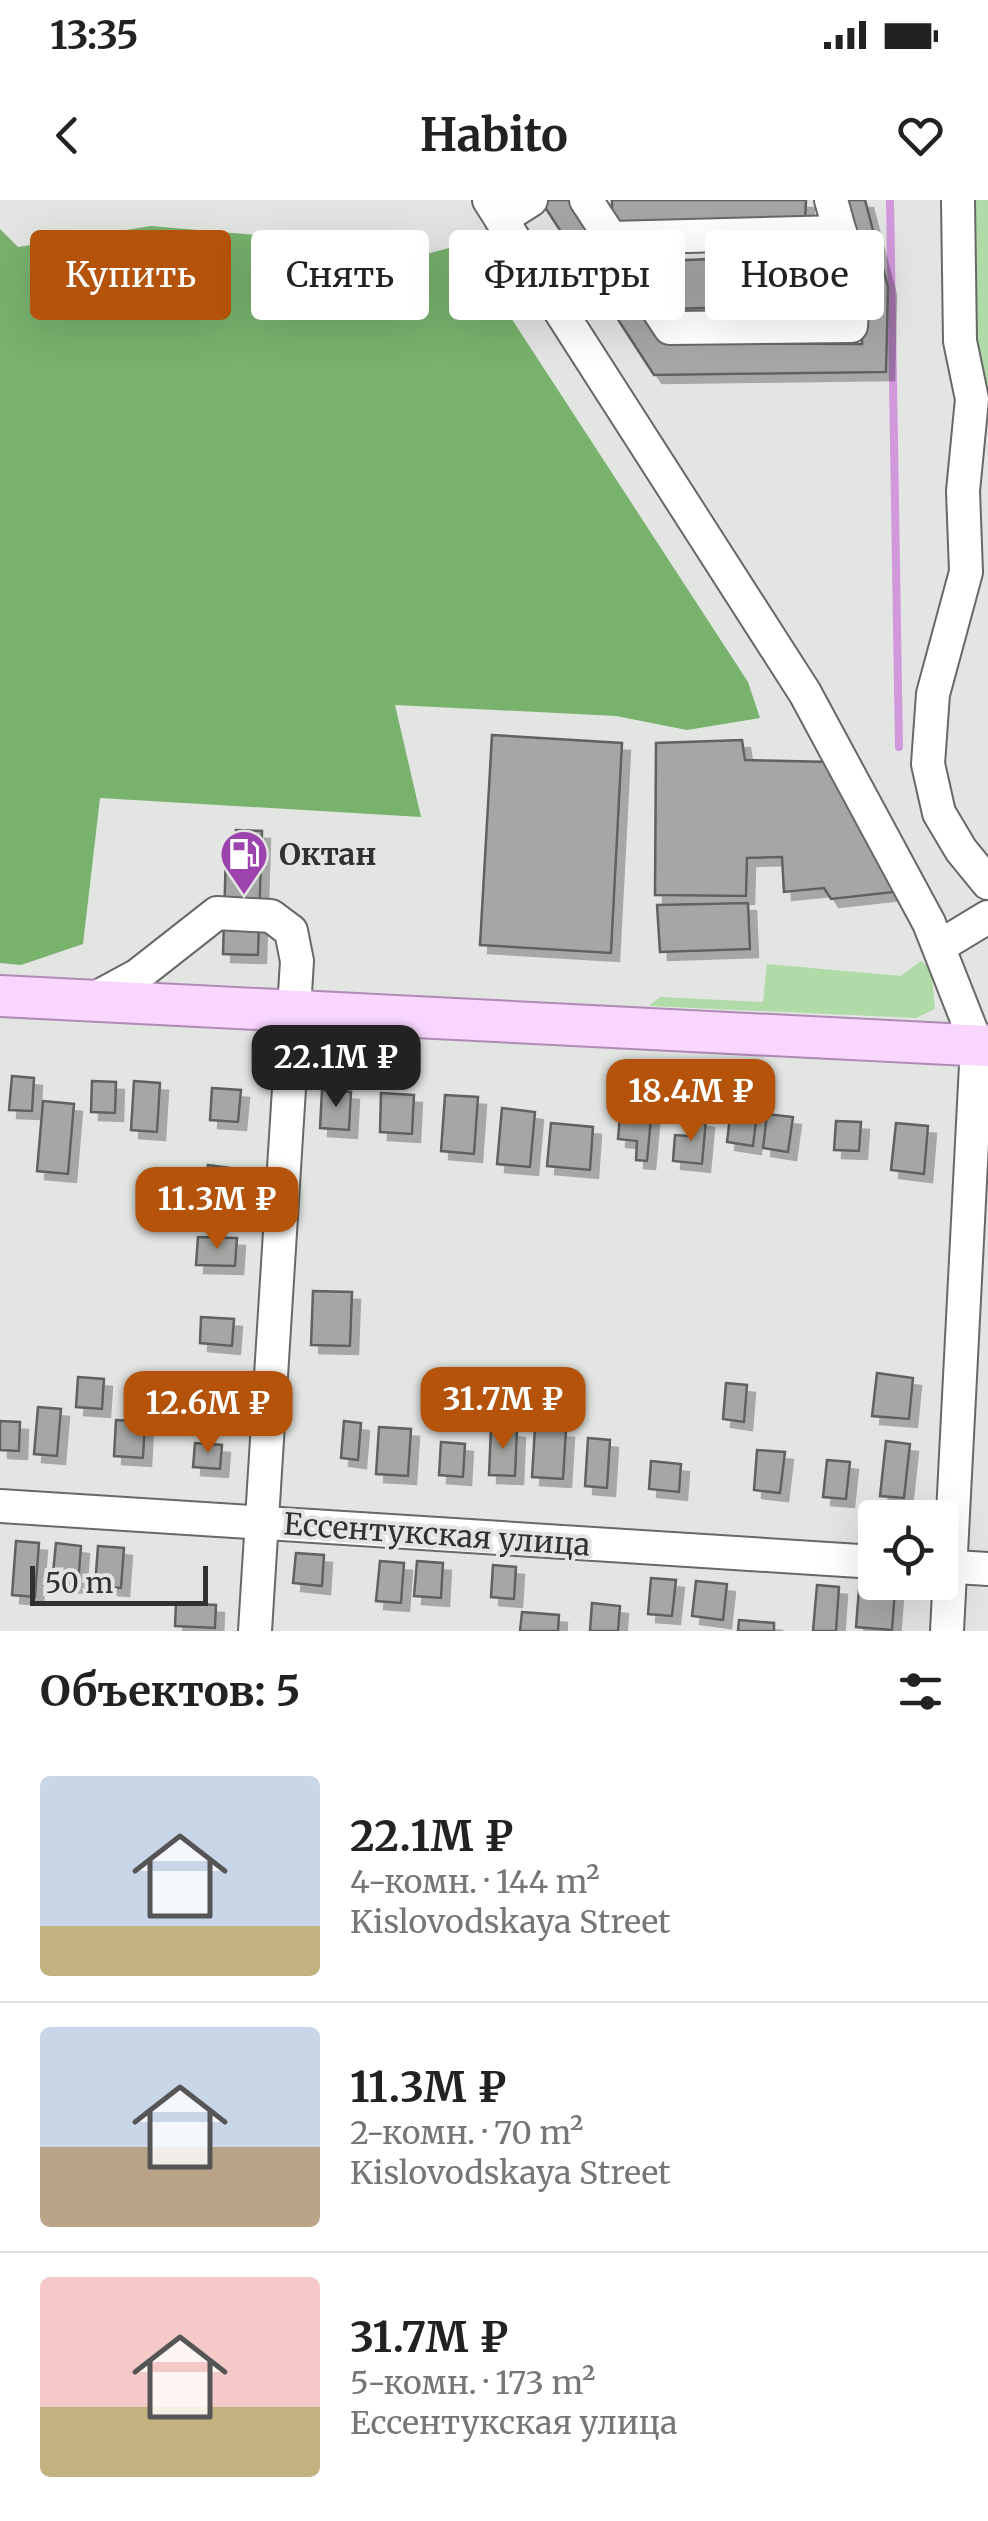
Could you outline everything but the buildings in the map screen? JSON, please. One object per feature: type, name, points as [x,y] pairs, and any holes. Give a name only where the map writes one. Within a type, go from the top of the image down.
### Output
[{"type":"main road","points":[[0,996],[982,1046]]},
{"type":"street","points":[[531,200],[495,210],[804,693],[940,946],[982,1046],[951,1500]]},
{"type":"street","points":[[586,200],[606,230]]},
{"type":"street","points":[[831,200],[839,230]]},
{"type":"street","points":[[958,200],[960,341],[980,411],[964,491],[966,572],[934,694],[928,764],[940,813],[961,850],[988,883]]},
{"type":"street","points":[[665,320],[670,328],[852,326],[852,320]]},
{"type":"street","points":[[90,1001],[138,974],[218,912],[271,916],[291,931],[298,961],[255,1631]]},
{"type":"street","points":[[940,946],[988,917]]},
{"type":"street","points":[[178,944],[176,993],[186,1006]]},
{"type":"street","name":"Ессентукская улица","points":[[0,1506],[858,1561]]},
{"type":"street","points":[[958,1567],[988,1569]]},
{"type":"street","points":[[947,1600],[947,1631]]},
{"type":"green space","points":[[967,200],[988,200],[988,410],[967,267]]},
{"type":"green space","points":[[151,226],[197,230],[126,230]]},
{"type":"green space","points":[[0,229],[18,247],[30,245],[30,320],[231,320],[231,233],[251,235],[251,320],[429,320],[429,253],[449,248],[449,320],[512,320],[748,682],[760,718],[687,730],[616,716],[395,705],[421,817],[100,798],[83,944],[21,965],[0,963]]},
{"type":"green space","points":[[921,961],[931,968],[935,1009],[916,1018],[649,1006],[660,997],[763,1002],[767,964],[901,976]]},
{"type":"waterway","points":[[890,200],[899,747]]},
{"type":"place","name":"Октан","points":[[244,896]]}]
